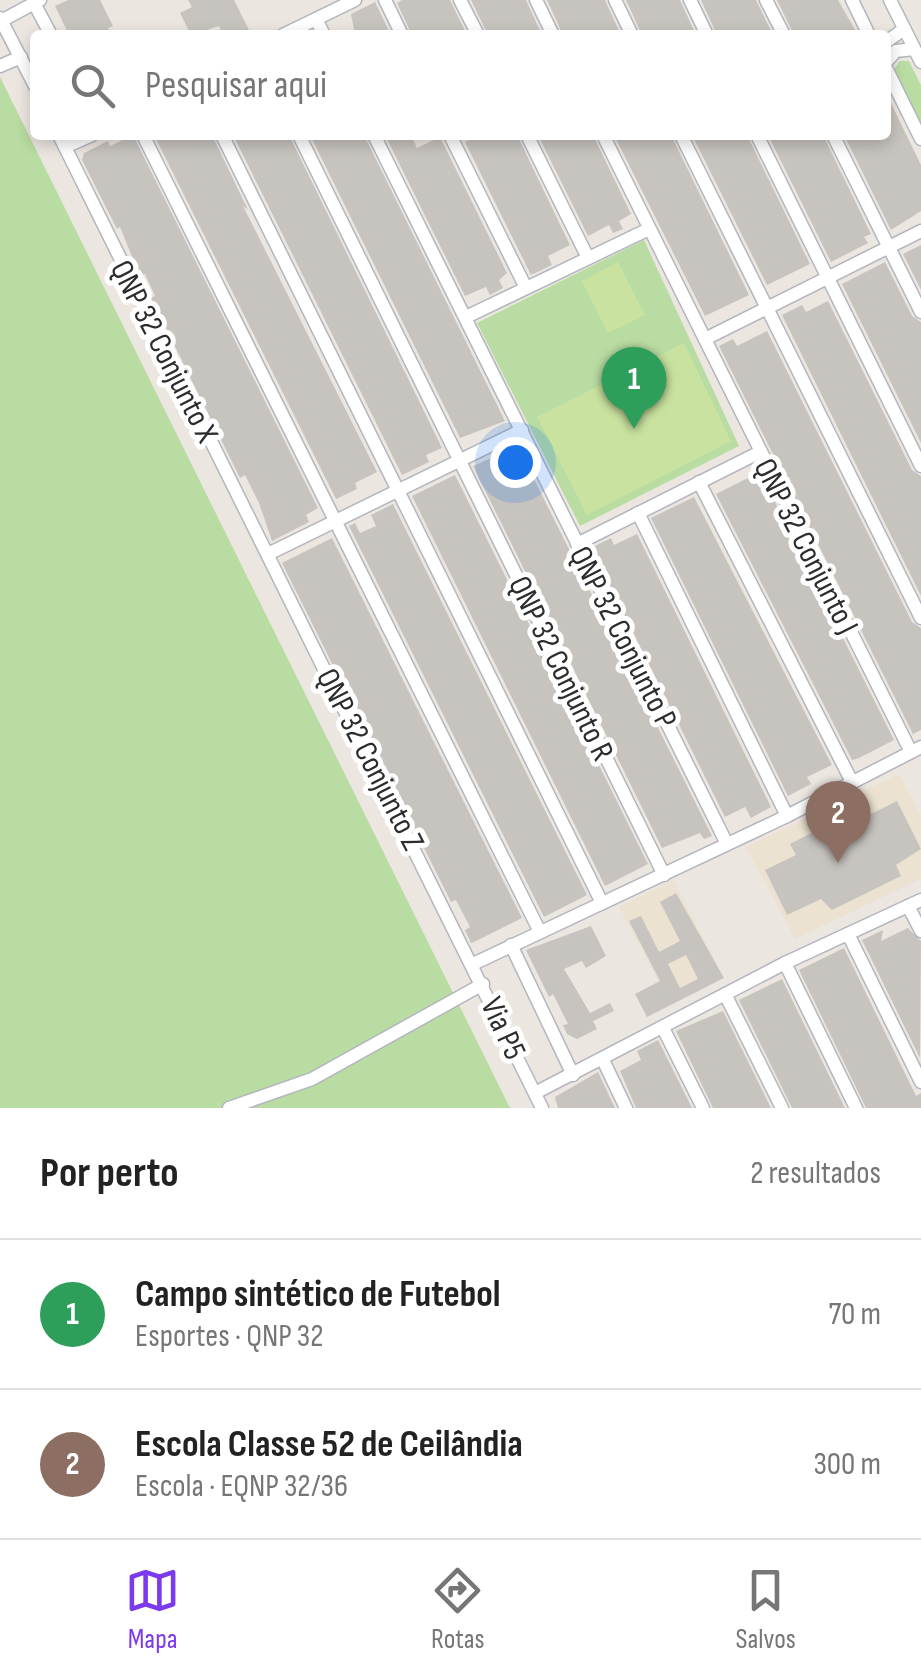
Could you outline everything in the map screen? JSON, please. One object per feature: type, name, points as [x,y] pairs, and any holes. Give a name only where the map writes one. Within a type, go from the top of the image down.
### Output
[{"type":"street","points":[[293,30],[354,0]]},
{"type":"street","points":[[385,0],[400,30]]},
{"type":"street","points":[[460,0],[475,30]]},
{"type":"street","points":[[536,0],[551,30]]},
{"type":"street","points":[[615,0],[630,30]]},
{"type":"street","points":[[690,0],[705,30]]},
{"type":"street","points":[[766,0],[781,30]]},
{"type":"street","points":[[852,0],[867,30]]},
{"type":"street","points":[[890,0],[921,62]]},
{"type":"street","points":[[30,76],[1,20],[37,1],[49,30]]},
{"type":"street","points":[[316,19],[322,30]]},
{"type":"street","points":[[891,38],[904,29]]},
{"type":"street","points":[[891,58],[896,51],[914,49]]},
{"type":"street","points":[[0,66],[21,58]]},
{"type":"street","points":[[891,75],[921,138]]},
{"type":"street","points":[[146,140],[540,932]]},
{"type":"street","points":[[224,140],[602,904]]},
{"type":"street","name":"QNP 32 Conjunto R","points":[[301,140],[664,874]]},
{"type":"street","name":"QNP 32 Conjunto P","points":[[377,140],[726,844]]},
{"type":"street","points":[[452,140],[526,288]]},
{"type":"street","points":[[529,140],[588,258]]},
{"type":"street","name":"QNP 32 Conjunto J","points":[[604,140],[760,452],[916,749]]},
{"type":"street","points":[[684,140],[921,618]]},
{"type":"street","points":[[759,140],[921,466]]},
{"type":"street","points":[[835,140],[921,312]]},
{"type":"street","name":"QNP 32 Conjunto X","points":[[62,141],[268,554]]},
{"type":"street","points":[[466,318],[649,229]]},
{"type":"street","points":[[705,339],[921,231]]},
{"type":"street","points":[[268,554],[522,430]]},
{"type":"street","points":[[576,544],[760,452]]},
{"type":"street","points":[[699,482],[852,782]]},
{"type":"street","points":[[638,513],[786,816]]},
{"type":"street","name":"QNP 32 Conjunto Z","points":[[268,554],[473,964]]},
{"type":"street","points":[[473,964],[786,816],[916,749]]},
{"type":"street","points":[[534,1093],[785,964],[914,903],[921,931]]},
{"type":"street","points":[[848,934],[921,1082]]},
{"type":"street","points":[[511,946],[573,1075]]},
{"type":"street","name":"Via P5","points":[[473,964],[542,1108]]},
{"type":"street","points":[[785,964],[856,1108]]},
{"type":"street","points":[[230,1108],[312,1079],[483,984]]},
{"type":"street","points":[[725,994],[782,1108]]},
{"type":"street","points":[[663,1028],[703,1108]]},
{"type":"street","points":[[603,1060],[626,1108]]},
{"type":"shaded area","points":[[899,774],[921,816],[921,879],[795,939],[746,847]]},
{"type":"shaded area","points":[[673,880],[723,977],[670,1003],[619,907]]},
{"type":"green space","points":[[900,61],[909,61],[921,85],[921,125],[894,69]]},
{"type":"green space","points":[[0,77],[510,1108],[0,1108]]},
{"type":"green space","points":[[644,240],[739,446],[580,526],[477,323]]},
{"type":"green space","points":[[618,262],[645,315],[608,333],[582,281]]},
{"type":"green space","points":[[684,343],[731,441],[587,515],[537,417]]},
{"type":"building","points":[[68,0],[100,0],[113,26],[109,30],[67,30],[55,6]]},
{"type":"building","points":[[188,0],[234,0],[249,30],[221,30],[219,26],[188,30],[180,13],[192,7]]},
{"type":"building","points":[[450,0],[465,30],[410,30],[397,3]]},
{"type":"building","points":[[471,0],[526,0],[540,30],[486,30]]},
{"type":"building","points":[[547,0],[605,0],[619,30],[561,30]]},
{"type":"building","points":[[626,0],[680,0],[694,30],[640,30]]},
{"type":"building","points":[[701,0],[756,0],[771,30],[715,30]]},
{"type":"building","points":[[777,0],[838,0],[855,30],[792,30]]},
{"type":"building","points":[[375,2],[389,30],[354,30],[351,14]]},
{"type":"building","points":[[891,103],[921,165],[921,211],[891,230],[846,140],[891,140]]},
{"type":"building","points":[[135,140],[318,508],[306,515],[309,522],[272,541],[259,503],[245,475],[240,478],[151,298],[155,296],[145,274],[140,276],[120,227],[117,229],[82,160],[84,153],[108,141],[110,146]]},
{"type":"building","points":[[156,140],[214,140],[248,210],[243,206],[377,472],[355,483],[357,489],[336,499]]},
{"type":"building","points":[[235,140],[291,140],[442,448],[426,455],[429,462],[402,475]]},
{"type":"building","points":[[312,140],[366,140],[505,421],[460,438]]},
{"type":"building","points":[[387,140],[413,140],[417,148],[441,140],[507,273],[499,280],[503,288],[490,295],[486,287],[465,296]]},
{"type":"building","points":[[519,140],[570,245],[548,256],[552,265],[531,275],[465,142]]},
{"type":"building","points":[[540,140],[595,140],[631,214],[619,221],[623,229],[613,233],[609,225],[588,236]]},
{"type":"building","points":[[617,140],[673,140],[749,295],[705,316]]},
{"type":"building","points":[[694,140],[749,140],[810,264],[767,285]]},
{"type":"building","points":[[770,140],[825,140],[871,234],[864,237],[868,243],[831,262]]},
{"type":"building","points":[[921,245],[921,290],[903,254]]},
{"type":"building","points":[[885,262],[912,316],[921,322],[921,443],[842,284]]},
{"type":"building","points":[[828,301],[912,470],[921,476],[921,596],[782,315],[802,305],[806,312]]},
{"type":"building","points":[[767,331],[912,622],[921,628],[921,730],[913,734],[719,346],[733,339],[737,346]]},
{"type":"building","points":[[512,449],[516,456],[521,453],[712,836],[704,839],[700,833],[662,848],[473,466]]},
{"type":"building","points":[[760,472],[894,740],[859,758],[852,760],[716,494]]},
{"type":"building","points":[[455,475],[648,864],[605,886],[412,496]]},
{"type":"building","points":[[694,497],[832,765],[807,777],[811,784],[788,796],[651,518]]},
{"type":"building","points":[[393,504],[587,895],[544,917],[349,526],[355,523],[360,533],[376,526],[371,515]]},
{"type":"building","points":[[637,534],[771,807],[751,818],[745,807],[725,817],[591,548],[611,538],[614,545]]},
{"type":"building","points":[[332,538],[522,918],[471,943],[465,930],[470,927],[456,900],[451,902],[282,563]]},
{"type":"building","points":[[897,801],[921,849],[896,865],[901,876],[832,910],[821,899],[787,915],[765,870],[796,855],[790,844],[866,805],[871,814]]},
{"type":"building","points":[[676,893],[724,978],[647,1017],[635,994],[660,981],[629,921],[641,916],[659,952],[680,941],[660,902]],"holes":[[[686,955],[698,979],[680,988],[668,964]]]},
{"type":"building","points":[[591,926],[606,956],[586,968],[582,961],[564,969],[590,1013],[610,1003],[614,1011],[593,1021],[597,1029],[577,1039],[567,1034],[563,1025],[568,1024],[553,994],[549,997],[526,950]]},
{"type":"building","points":[[908,928],[921,941],[920,1058],[862,940],[883,930],[881,941]]},
{"type":"building","points":[[844,948],[916,1096],[921,1093],[921,1108],[866,1108],[799,970]]},
{"type":"building","points":[[782,979],[845,1108],[792,1108],[739,1000]]},
{"type":"building","points":[[723,1011],[771,1108],[713,1108],[676,1031]]},
{"type":"building","points":[[658,1040],[692,1108],[636,1108],[620,1071],[641,1060],[637,1051]]},
{"type":"building","points":[[598,1072],[615,1108],[558,1108],[555,1097]]},
{"type":"place","name":"Campo sintético de Futebol","points":[[634,429]]},
{"type":"place","name":"Escola Classe 52 de Ceilândia","points":[[838,863]]}]
